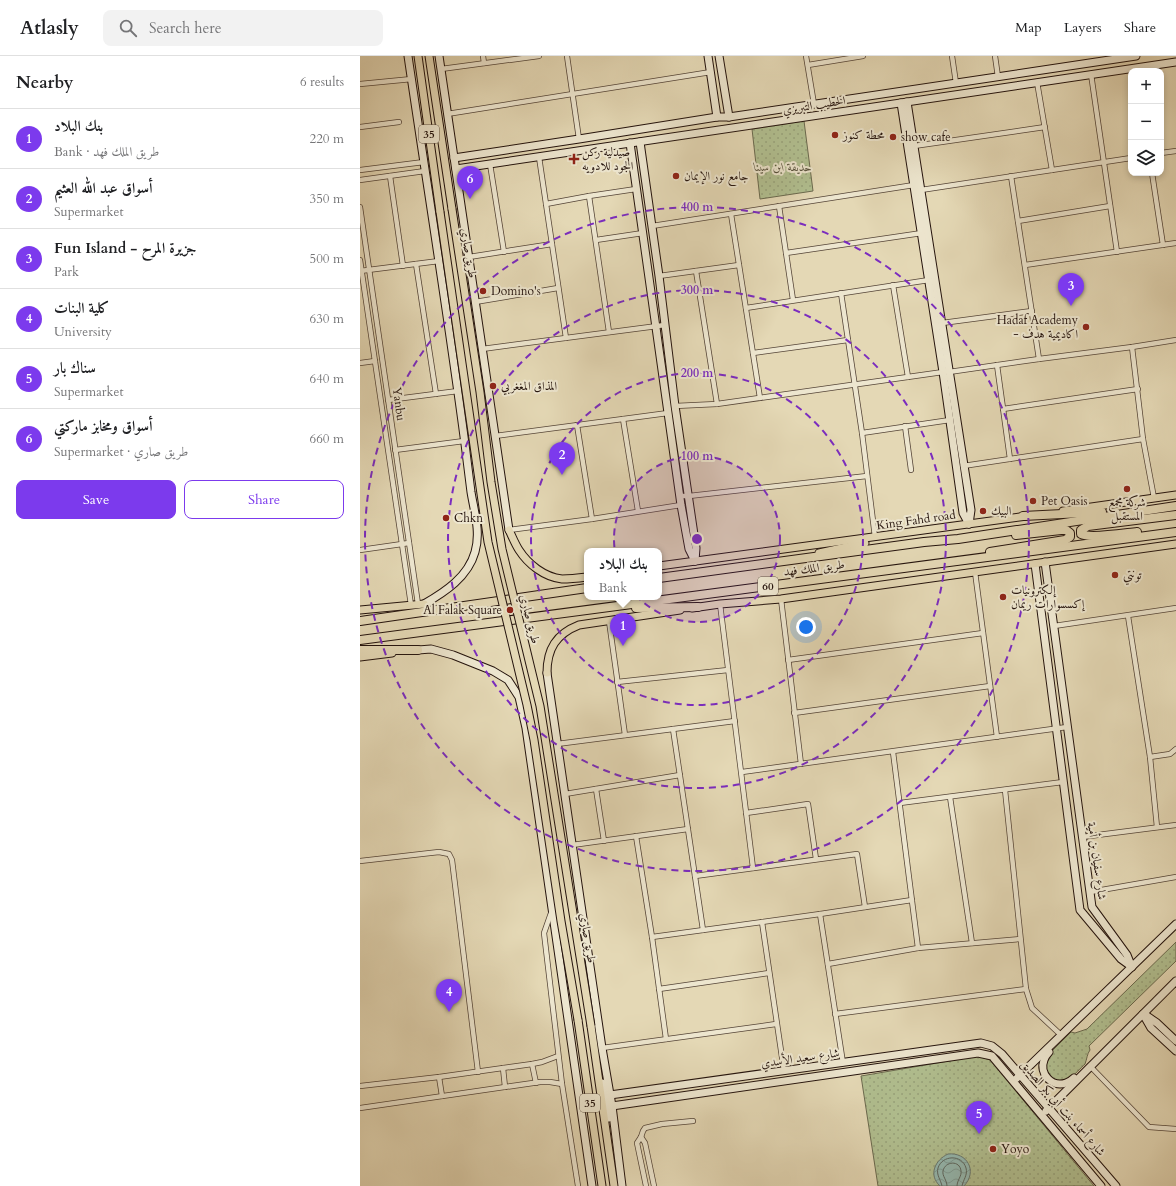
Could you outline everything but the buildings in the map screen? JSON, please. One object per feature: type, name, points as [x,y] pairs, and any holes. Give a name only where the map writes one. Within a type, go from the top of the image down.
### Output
[{"type":"highway","name":"طريق الملك فهد","points":[[662,578],[924,542],[958,540],[1176,506]]},
{"type":"highway","points":[[1023,516],[1148,510]]},
{"type":"highway","points":[[1176,515],[1088,526],[1081,530],[1084,536],[1097,536],[1176,529]]},
{"type":"highway","points":[[921,566],[951,558],[1065,540],[1070,537],[1070,533],[1066,530],[1061,530],[982,539],[958,540]]},
{"type":"highway","name":"طريق الملك فهد","points":[[360,640],[1176,532]]},
{"type":"highway","points":[[662,573],[706,571]]},
{"type":"highway","points":[[360,620],[584,588]]},
{"type":"highway","points":[[597,609],[698,607]]},
{"type":"highway","points":[[360,650],[418,650]]},
{"type":"main road","name":"طريق صاري","points":[[418,56],[488,542],[534,740],[561,922],[578,1020],[602,1186]]},
{"type":"main road","name":"طريق صاري","points":[[429,56],[480,392],[491,482],[502,549],[540,706],[591,1026],[614,1186]]},
{"type":"main road","name":"King Fahd road","points":[[662,566],[1176,495]]},
{"type":"main road","points":[[509,530],[518,550],[541,572],[551,577],[562,579],[584,577]]},
{"type":"main road","name":"طريق الملك فهد","points":[[788,560],[920,531]]},
{"type":"main road","points":[[547,673],[548,658],[552,645],[560,635],[569,628],[579,625],[720,604],[780,599],[1176,544]]},
{"type":"main road","points":[[360,610],[417,604]]},
{"type":"main road","points":[[360,657],[418,650]]},
{"type":"street","points":[[408,56],[458,391],[478,539],[471,562],[461,577],[439,595],[417,604]]},
{"type":"street","points":[[439,56],[509,530],[681,505]]},
{"type":"street","points":[[483,56],[484,63]]},
{"type":"street","points":[[441,69],[539,56]]},
{"type":"street","points":[[567,56],[579,140]]},
{"type":"street","points":[[708,56],[717,117]]},
{"type":"street","points":[[719,56],[729,117]]},
{"type":"street","points":[[806,56],[814,104]]},
{"type":"street","points":[[808,65],[863,56]]},
{"type":"street","points":[[952,56],[956,83]]},
{"type":"street","points":[[995,56],[998,77]]},
{"type":"street","name":"الخطيب التبريزي","points":[[454,158],[579,140],[717,117],[729,117],[998,77],[1090,59],[1136,56]]},
{"type":"street","name":"الخطيب التبريزي","points":[[456,170],[1176,62]]},
{"type":"street","points":[[447,114],[711,72]]},
{"type":"street","points":[[1091,74],[1116,252]]},
{"type":"street","points":[[360,84],[412,79]]},
{"type":"street","points":[[1037,82],[1052,170]]},
{"type":"street","points":[[904,102],[922,190],[942,323],[950,420],[960,466]]},
{"type":"street","points":[[904,102],[914,185],[929,280],[946,372],[960,466],[963,513],[969,524]]},
{"type":"street","points":[[360,127],[399,122]]},
{"type":"street","points":[[914,146],[1045,127]]},
{"type":"street","points":[[640,142],[659,276],[675,406],[696,548],[695,561]]},
{"type":"street","points":[[630,143],[681,505],[689,549],[695,561]]},
{"type":"street","points":[[1164,153],[1176,151]]},
{"type":"street","points":[[539,157],[566,338]]},
{"type":"street","points":[[922,190],[1128,158]]},
{"type":"street","points":[[360,170],[424,162]]},
{"type":"street","points":[[490,164],[504,252]]},
{"type":"street","points":[[360,180],[425,171]]},
{"type":"street","points":[[390,176],[403,266]]},
{"type":"street","points":[[1011,176],[1039,358]]},
{"type":"street","points":[[1152,176],[1164,245]]},
{"type":"street","points":[[652,226],[914,185]]},
{"type":"street","points":[[546,204],[636,189]]},
{"type":"street","points":[[589,196],[609,332]]},
{"type":"street","points":[[779,206],[794,300]]},
{"type":"street","points":[[1018,221],[1110,206]]},
{"type":"street","name":"Yanbu","points":[[360,207],[417,604]]},
{"type":"street","points":[[731,214],[760,398]]},
{"type":"street","points":[[596,240],[643,233]]},
{"type":"street","points":[[786,253],[922,233]]},
{"type":"street","points":[[468,257],[552,244]]},
{"type":"street","points":[[1024,265],[1176,244]]},
{"type":"street","name":"Yanbu","points":[[360,260],[402,544],[417,604]]},
{"type":"street","points":[[361,271],[438,261]]},
{"type":"street","points":[[416,264],[436,394]]},
{"type":"street","points":[[659,276],[739,265]]},
{"type":"street","points":[[696,271],[717,404]]},
{"type":"street","points":[[746,308],[929,280]]},
{"type":"street","points":[[893,285],[908,377]]},
{"type":"street","points":[[475,302],[558,288]]},
{"type":"street","points":[[841,293],[862,433],[875,537]]},
{"type":"street","points":[[942,323],[1032,311]]},
{"type":"street","points":[[482,349],[665,325]]},
{"type":"street","points":[[753,353],[848,340]]},
{"type":"street","points":[[675,406],[717,404],[1176,340]]},
{"type":"street","points":[[1132,347],[1144,439],[1154,498]]},
{"type":"street","points":[[360,363],[375,361]]},
{"type":"street","points":[[997,365],[1010,459]]},
{"type":"street","points":[[1003,409],[1138,389]]},
{"type":"street","points":[[388,400],[458,391]]},
{"type":"street","points":[[495,436],[668,413]]},
{"type":"street","points":[[623,419],[638,511]]},
{"type":"street","points":[[862,433],[950,420]]},
{"type":"street","points":[[577,425],[592,519]]},
{"type":"street","points":[[905,426],[911,470]]},
{"type":"street","points":[[960,466],[1144,439]]},
{"type":"street","points":[[395,450],[464,441]]},
{"type":"street","points":[[680,496],[867,476]]},
{"type":"street","points":[[360,550],[409,543]]},
{"type":"street","name":"شارع سفيان بن أمية","points":[[1045,562],[1092,907],[1127,955],[1132,967]]},
{"type":"street","name":"شارع سفيان بن أمية","points":[[1035,564],[1080,910],[1122,959],[1132,967]]},
{"type":"street","points":[[975,572],[997,737]]},
{"type":"street","points":[[780,599],[800,764]]},
{"type":"street","points":[[720,604],[753,868]]},
{"type":"street","points":[[1054,626],[1176,608]]},
{"type":"street","points":[[1128,616],[1150,757],[1157,827]]},
{"type":"street","points":[[609,621],[625,735]]},
{"type":"street","points":[[788,660],[983,633]]},
{"type":"street","points":[[418,650],[432,649],[453,655],[493,671],[508,680],[519,697],[526,728],[592,1186]]},
{"type":"street","points":[[617,682],[728,670]]},
{"type":"street","points":[[547,673],[602,1048],[612,1106],[622,1186]]},
{"type":"street","points":[[794,713],[990,686]]},
{"type":"street","points":[[557,744],[735,721]]},
{"type":"street","points":[[742,772],[1068,727]]},
{"type":"street","points":[[673,729],[704,930]]},
{"type":"street","points":[[1150,757],[1170,754],[1176,749]]},
{"type":"street","points":[[893,752],[918,948]]},
{"type":"street","points":[[565,794],[680,775]]},
{"type":"street","points":[[900,803],[1063,782]]},
{"type":"street","points":[[596,789],[604,841]]},
{"type":"street","points":[[1004,790],[1026,989],[1032,1008],[1061,1035]]},
{"type":"street","points":[[950,797],[972,943]]},
{"type":"street","points":[[746,813],[808,804],[816,859]]},
{"type":"street","points":[[1082,837],[1176,825]]},
{"type":"street","points":[[572,845],[688,829]]},
{"type":"street","points":[[636,836],[666,1039]]},
{"type":"street","points":[[360,861],[439,852],[449,854],[452,860],[478,1072]]},
{"type":"street","points":[[695,876],[856,854],[864,907]]},
{"type":"street","points":[[1090,892],[1176,877]]},
{"type":"street","points":[[652,937],[912,900]]},
{"type":"street","points":[[552,911],[544,933],[558,1056],[578,1186]]},
{"type":"street","points":[[820,914],[843,1063]]},
{"type":"street","points":[[762,922],[784,1071]]},
{"type":"street","points":[[1014,1082],[1176,924]]},
{"type":"street","points":[[828,964],[918,948],[1020,939]]},
{"type":"street","points":[[659,989],[769,973]]},
{"type":"street","points":[[1042,1115],[1176,981]]},
{"type":"street","points":[[835,1014],[1026,989]]},
{"type":"street","points":[[1143,1014],[1157,1023],[1176,1041]]},
{"type":"street","points":[[1143,1014],[1151,1028],[1176,1050]]},
{"type":"street","points":[[602,1048],[776,1024]]},
{"type":"street","points":[[591,1026],[621,1177]]},
{"type":"street","points":[[1061,1035],[1044,1059],[1043,1066],[1045,1075],[1049,1081],[1064,1084],[1072,1080],[1090,1066]]},
{"type":"street","name":"شارع سعيد الأسدي","points":[[610,1095],[981,1043],[992,1046]]},
{"type":"street","name":"شارع أسماء بنت أبي بكر الصديق","points":[[992,1046],[1002,1054],[1116,1186]]},
{"type":"street","name":"شارع سعيد الأسدي","points":[[612,1106],[969,1054],[978,1053],[992,1056]]},
{"type":"street","points":[[360,1086],[439,1078],[532,1064],[558,1056]]},
{"type":"street","name":"شارع أسماء بنت أبي بكر الصديق","points":[[992,1056],[1101,1186]]},
{"type":"street","points":[[532,1064],[536,1083]]},
{"type":"street","points":[[1090,1066],[1149,1127],[1176,1129]]},
{"type":"street","points":[[503,1068],[505,1087]]},
{"type":"street","points":[[439,1078],[442,1096]]},
{"type":"street","points":[[360,1108],[536,1083],[550,1082],[562,1084]]},
{"type":"street","points":[[623,1093],[624,1104]]},
{"type":"street","points":[[646,1186],[637,1142],[641,1138],[643,1131],[646,1128],[662,1124],[693,1121]]},
{"type":"street","points":[[641,1138],[645,1143],[654,1186]]},
{"type":"green space","name":"حديقة ابن سينا","points":[[804,121],[813,191],[760,199],[752,129]]},
{"type":"green space","points":[[1176,942],[1176,961],[1089,1046],[1090,1050],[1085,1064],[1066,1081],[1057,1082],[1052,1080],[1045,1073],[1045,1058],[1071,1032],[1075,1033],[1087,1029]]},
{"type":"green space","points":[[978,1056],[990,1060],[1094,1186],[878,1186],[861,1076]]},
{"type":"water","points":[[948,1154],[960,1156],[965,1159],[968,1164],[970,1174],[964,1186],[940,1186],[936,1182],[934,1177],[935,1168],[940,1160]]},
{"type":"place","name":"محطة كنوز","points":[[835,135]]},
{"type":"place","name":"show cafe","points":[[893,137]]},
{"type":"place","name":"صيدلية ركن الجود للادويه","points":[[574,159]]},
{"type":"place","name":"جامع نور الإيمان","points":[[676,176]]},
{"type":"place","name":"أسواق ومخابز ماركتي","points":[[470,199]]},
{"type":"place","name":"Domino's","points":[[483,291]]},
{"type":"place","name":"Fun Island - جزيرة المرح","points":[[1071,306]]},
{"type":"place","name":"Hadaf Academy - اكاديمية هدف","points":[[1086,327]]},
{"type":"place","name":"المذاق المغغربي","points":[[493,386]]},
{"type":"place","name":"أسواق عبد الله العثيم","points":[[562,475]]},
{"type":"place","name":"شركة مجمع المستقبل","points":[[1127,489]]},
{"type":"place","name":"Pet Oasis","points":[[1033,501]]},
{"type":"place","name":"البيك","points":[[983,511]]},
{"type":"place","name":"Chkn","points":[[446,518]]},
{"type":"place","name":"تونتي","points":[[1115,575]]},
{"type":"place","name":"إلكترونيات إكسسوارات ريمان","points":[[1003,597]]},
{"type":"place","name":"Al Falak Square","points":[[510,610]]},
{"type":"place","name":"بنك البلاد","points":[[623,646]]},
{"type":"place","name":"كلية البنات","points":[[449,1012]]},
{"type":"place","name":"سناك بار","points":[[979,1134]]},
{"type":"place","name":"Yoyo","points":[[993,1149]]}]
